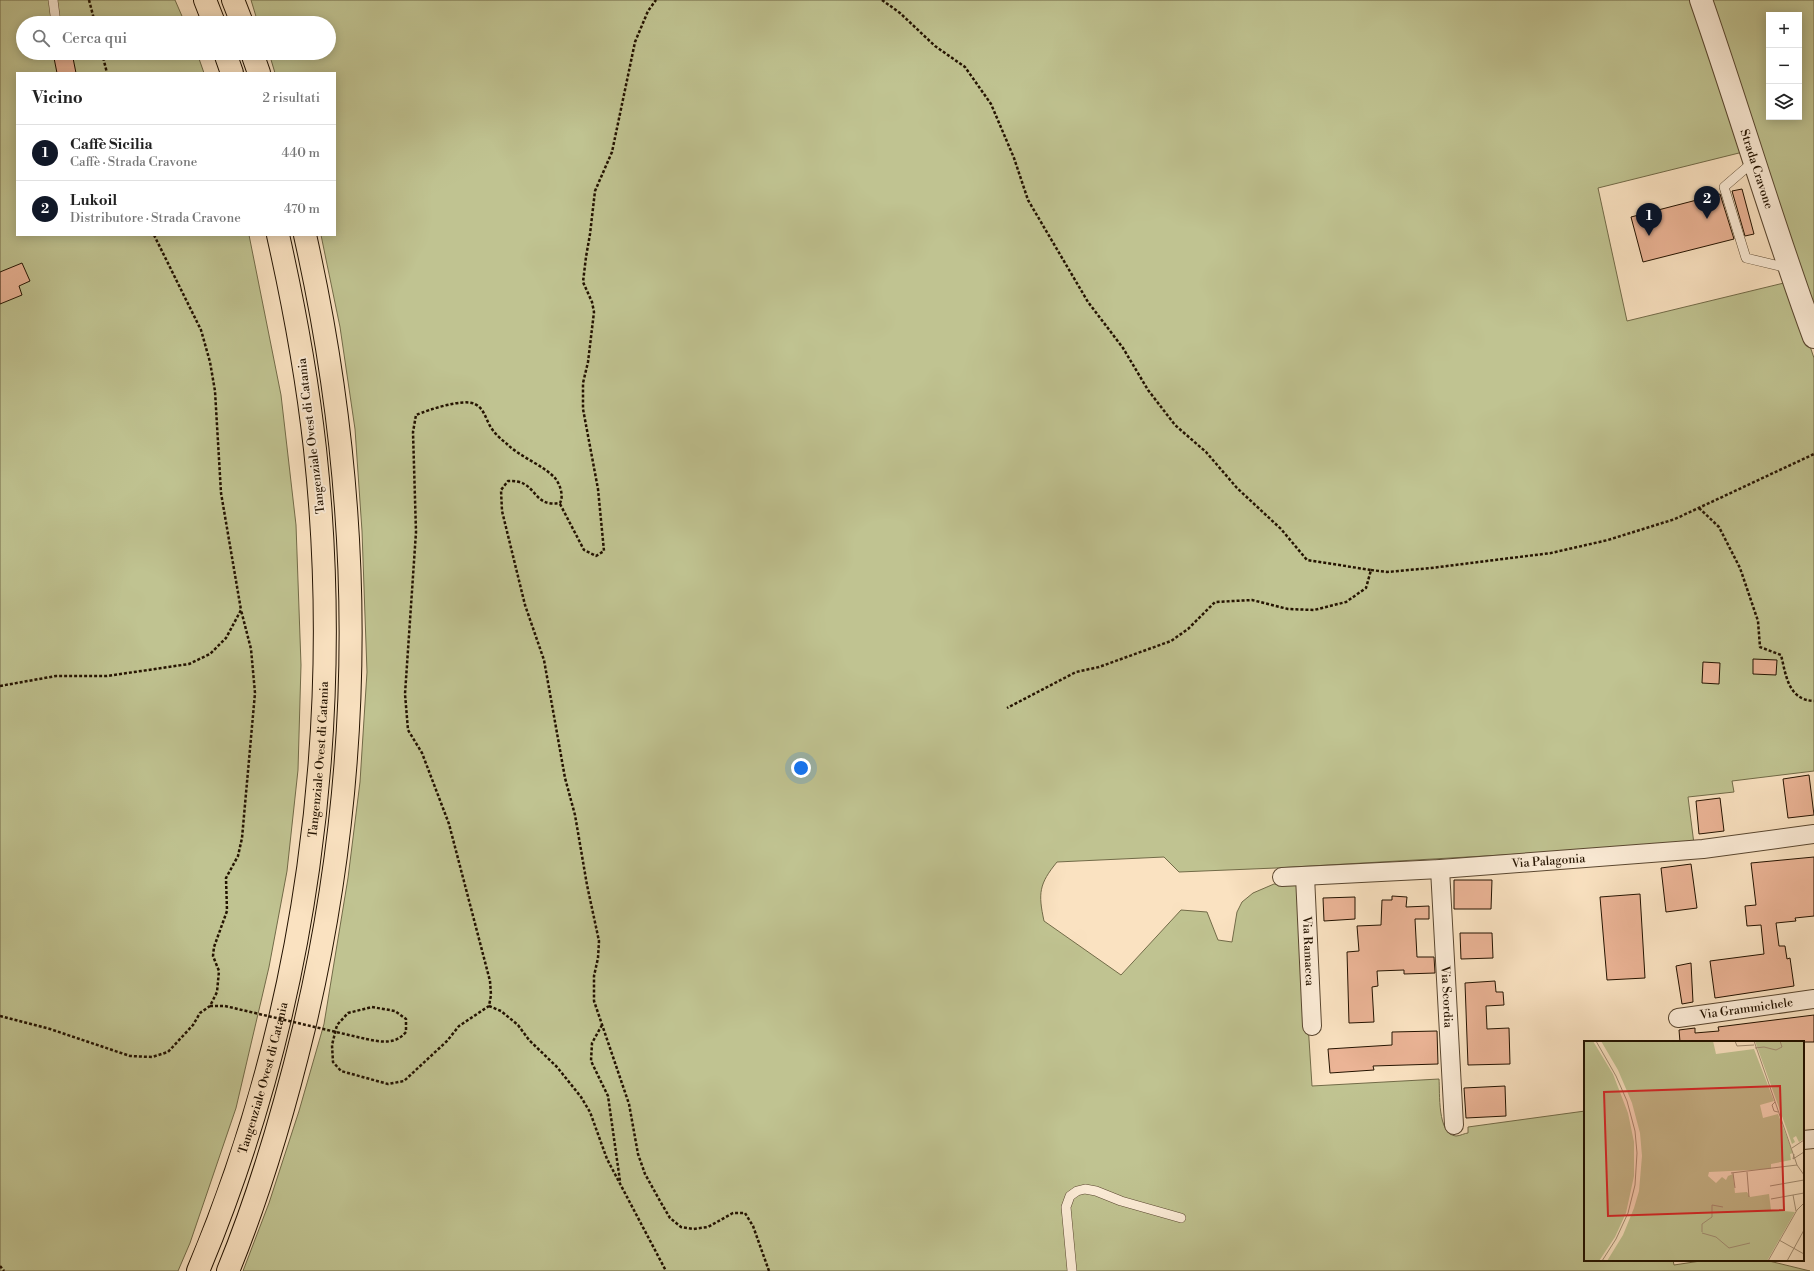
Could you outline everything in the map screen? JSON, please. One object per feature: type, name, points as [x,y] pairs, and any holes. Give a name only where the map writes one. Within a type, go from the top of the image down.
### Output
[{"type":"highway","points":[[205,0],[211,16]]},
{"type":"highway","points":[[233,0],[239,16]]},
{"type":"highway","points":[[227,60],[232,72]]},
{"type":"highway","points":[[254,60],[259,72]]},
{"type":"highway","name":"Tangenziale Ovest di Catania","points":[[198,1271],[239,1164],[267,1069],[292,965],[302,909],[318,772],[323,702],[324,636],[320,502],[307,387],[290,288],[278,236]]},
{"type":"highway","points":[[228,1271],[249,1216],[280,1120],[316,978],[328,915],[346,766],[350,703],[351,638],[348,525],[341,444],[333,383],[326,337],[305,236]]},
{"type":"street","name":"Strada Cravone","points":[[1701,0],[1738,108],[1753,162],[1788,268],[1814,337]]},
{"type":"street","name":"Via Palagonia","points":[[1282,877],[1440,869],[1703,849],[1814,834]]},
{"type":"street","name":"Via Scordia","points":[[1440,869],[1454,1125]]},
{"type":"street","name":"Via Ramacca","points":[[1304,876],[1312,1026]]},
{"type":"street","name":"Via Grammichele","points":[[1678,1018],[1814,999]]},
{"type":"street","points":[[1804,1140],[1814,1139]]},
{"type":"lane","points":[[53,0],[55,16]]},
{"type":"lane","points":[[1753,162],[1724,187],[1746,258],[1788,268]]},
{"type":"lane","points":[[1072,1271],[1066,1207],[1070,1196],[1077,1191],[1085,1189],[1096,1191],[1121,1201],[1181,1218]]},
{"type":"path","points":[[89,0],[93,16]]},
{"type":"path","points":[[210,1006],[225,1006],[366,1038],[385,1043],[401,1038],[406,1032],[406,1019],[394,1011],[372,1007],[348,1013],[337,1025],[332,1045],[333,1062],[341,1071],[388,1084],[404,1081],[448,1041],[459,1026],[489,1006],[491,995],[490,981],[451,831],[422,753],[408,730],[405,694],[416,532],[413,432],[416,415],[431,409],[456,403],[474,403],[481,408],[492,430],[508,446],[555,478],[561,490],[562,499],[560,503],[584,550],[596,556],[604,551],[598,489],[583,409],[583,384],[588,362],[594,312],[592,302],[583,282],[595,191],[612,152],[635,42],[648,11],[656,0]]},
{"type":"path","points":[[882,0],[900,13],[935,46],[965,67],[991,104],[1032,206],[1088,302],[1123,348],[1148,390],[1175,425],[1206,452],[1237,488],[1281,529],[1307,560],[1387,572],[1551,553],[1608,540],[1675,519],[1814,454]]},
{"type":"path","points":[[104,60],[107,72]]},
{"type":"path","points":[[0,1016],[50,1029],[130,1056],[152,1057],[168,1052],[193,1025],[200,1013],[210,1006],[217,992],[219,971],[213,956],[214,947],[227,911],[226,878],[238,856],[242,838],[255,693],[251,650],[241,610],[221,493],[215,392],[210,362],[201,330],[154,236]]},
{"type":"path","points":[[560,503],[550,505],[541,501],[526,484],[518,480],[508,481],[502,490],[502,511],[525,605],[544,660],[565,778],[575,815],[586,885],[599,941],[598,958],[594,976],[594,1001],[629,1104],[635,1139],[645,1174],[670,1218],[681,1227],[694,1229],[708,1227],[733,1213],[745,1213],[753,1226],[769,1271]]},
{"type":"path","points":[[1699,508],[1719,526],[1740,568],[1758,621],[1760,648],[1781,655],[1791,690],[1806,701],[1814,701]]},
{"type":"path","points":[[1007,708],[1076,672],[1100,667],[1171,641],[1188,629],[1215,602],[1252,600],[1288,609],[1314,610],[1346,602],[1366,588],[1371,570]]},
{"type":"path","points":[[0,686],[56,676],[107,676],[189,664],[210,654],[226,638],[241,610]]},
{"type":"path","points":[[489,1006],[501,1011],[518,1024],[529,1040],[557,1067],[581,1097],[590,1112],[607,1159],[666,1271]]},
{"type":"path","points":[[602,1026],[592,1043],[591,1061],[608,1096],[614,1149],[620,1183]]},
{"type":"path","points":[[0,1266],[4,1271]]},
{"type":"green space","points":[[0,0],[175,0],[182,16],[16,16],[16,60],[199,60],[204,72],[16,72],[16,236],[249,236],[281,395],[296,525],[301,665],[298,770],[287,871],[269,967],[236,1108],[190,1243],[178,1271],[0,1271]]},
{"type":"green space","points":[[251,0],[1690,0],[1743,152],[1598,188],[1627,321],[1788,282],[1814,358],[1814,771],[1732,781],[1734,792],[1688,797],[1694,844],[1276,868],[1179,872],[1164,857],[1057,862],[1043,883],[1041,903],[1044,921],[1121,975],[1181,910],[1207,912],[1218,940],[1232,942],[1237,912],[1242,902],[1253,893],[1274,884],[1299,883],[1312,1086],[1439,1079],[1441,1112],[1445,1128],[1450,1134],[1456,1136],[1468,1133],[1468,1127],[1584,1111],[1584,1261],[1673,1261],[1674,1265],[1700,1261],[1769,1261],[1810,1271],[243,1271],[269,1203],[299,1111],[324,1024],[348,878],[360,782],[367,672],[362,531],[355,429],[340,327],[321,236],[336,236],[336,72],[275,72],[271,60],[336,60],[336,16],[256,16]]},
{"type":"green space","points":[[1711,0],[1814,0],[1814,310]]},
{"type":"building","points":[[54,60],[73,60],[76,72],[57,72]]},
{"type":"building","points":[[1742,189],[1754,234],[1745,236],[1732,191]]},
{"type":"building","points":[[1720,194],[1734,239],[1643,262],[1631,217]]},
{"type":"building","points":[[22,263],[30,281],[19,286],[22,295],[0,304],[0,272]]},
{"type":"building","points":[[1753,659],[1777,660],[1776,675],[1753,674]]},
{"type":"building","points":[[1703,662],[1720,663],[1719,684],[1702,683]]},
{"type":"building","points":[[1809,775],[1814,815],[1788,818],[1783,779]]},
{"type":"building","points":[[1720,798],[1724,831],[1699,834],[1696,801]]},
{"type":"building","points":[[1814,857],[1814,916],[1795,918],[1796,921],[1776,923],[1779,946],[1785,946],[1787,959],[1790,958],[1794,986],[1715,998],[1710,961],[1764,954],[1761,925],[1747,926],[1745,906],[1756,905],[1751,863]]},
{"type":"building","points":[[1691,864],[1697,908],[1666,912],[1661,868]]},
{"type":"building","points":[[1454,880],[1492,880],[1491,909],[1454,909]]},
{"type":"building","points":[[1640,894],[1645,978],[1607,980],[1600,897]]},
{"type":"building","points":[[1392,896],[1407,897],[1406,907],[1429,906],[1429,919],[1415,919],[1417,957],[1434,957],[1435,973],[1404,974],[1404,970],[1377,971],[1378,986],[1372,987],[1374,1022],[1349,1023],[1347,952],[1359,951],[1357,926],[1381,925],[1382,900],[1392,900]]},
{"type":"building","points":[[1355,897],[1355,919],[1324,921],[1323,898]]},
{"type":"building","points":[[1460,933],[1492,933],[1493,958],[1461,959]]},
{"type":"building","points":[[1691,963],[1693,1002],[1682,1004],[1676,966]]},
{"type":"building","points":[[1495,981],[1496,992],[1503,992],[1504,1005],[1486,1006],[1487,1029],[1509,1028],[1510,1064],[1468,1065],[1465,983]]},
{"type":"building","points":[[1814,1015],[1814,1042],[1680,1041],[1679,1030],[1695,1028],[1695,1033],[1719,1031],[1718,1027]]},
{"type":"building","points":[[1437,1031],[1438,1064],[1373,1066],[1374,1070],[1330,1073],[1328,1049],[1392,1045],[1392,1032]]},
{"type":"building","points":[[1505,1086],[1506,1116],[1466,1118],[1464,1088]]},
{"type":"place","name":"Lukoil","points":[[1707,219]]},
{"type":"place","name":"Caffè Sicilia","points":[[1649,236]]}]
